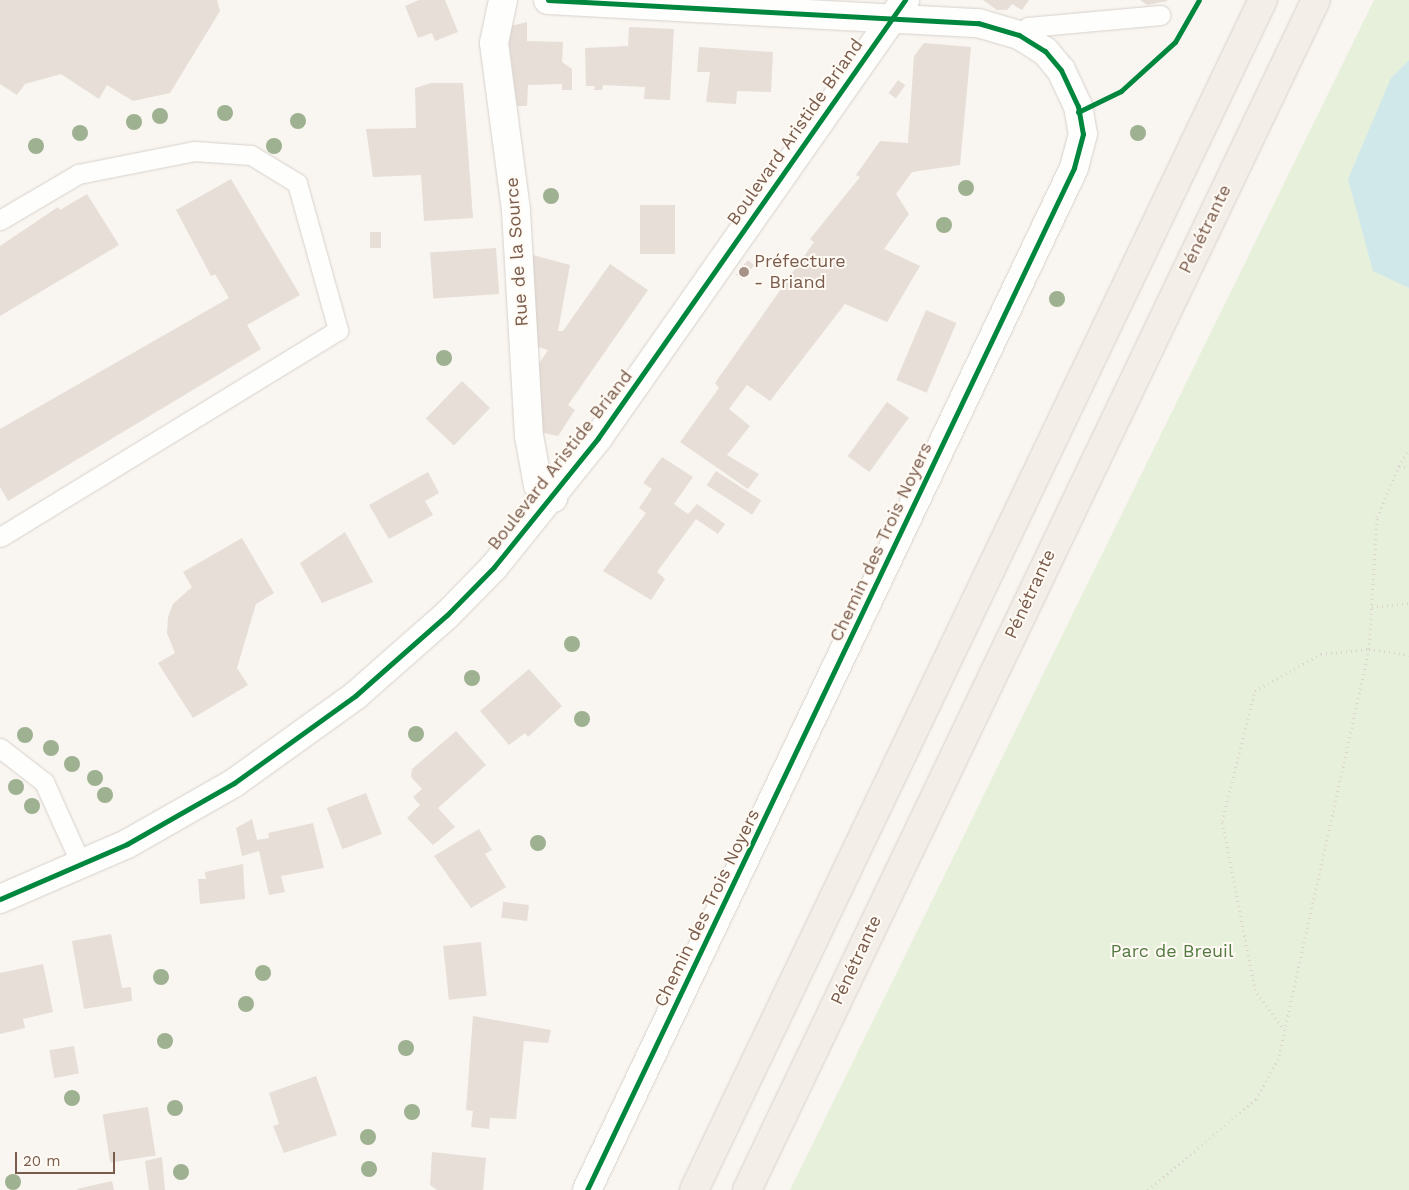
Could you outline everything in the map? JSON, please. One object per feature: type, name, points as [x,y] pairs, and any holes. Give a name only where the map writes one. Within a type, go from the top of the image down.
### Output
[{"type":"main road","points":[[694,1190],[1262,0]]},
{"type":"main road","name":"Pénétrante","points":[[747,1190],[1316,0]]},
{"type":"street","name":"Rue de la Source","points":[[502,0],[494,43],[516,211],[529,436],[538,485],[553,498]]},
{"type":"street","name":"Chemin des Trois Noyers","points":[[548,0],[897,10],[978,23],[1019,35],[1046,51],[1061,70],[1078,106],[1083,134],[1074,168],[587,1190]]},
{"type":"street","name":"Boulevard Aristide Briand","points":[[0,899],[82,866],[234,783],[355,696],[467,594],[553,498],[897,10]]},
{"type":"lane","points":[[1019,35],[1028,27],[1160,15]]},
{"type":"lane","points":[[0,220],[78,174],[194,151],[250,155],[297,183],[338,330],[0,537]]},
{"type":"lane","points":[[0,748],[44,782],[82,866]]},
{"type":"path","points":[[1148,1190],[1256,1099],[1278,1060],[1282,1027],[1369,649],[1377,517],[1399,466],[1409,450]]},
{"type":"path","points":[[1399,466],[1409,468]]},
{"type":"path","points":[[1372,607],[1409,603]]},
{"type":"path","points":[[1282,1027],[1255,990],[1222,821],[1255,691],[1322,654],[1369,649],[1409,655]]},
{"type":"green space","name":"Parc de Breuil","points":[[1374,0],[1409,0],[1409,1190],[790,1190]]},
{"type":"water","points":[[1409,60],[1409,288],[1373,271],[1348,179],[1391,78]]},
{"type":"building","points":[[0,0],[217,0],[220,11],[170,93],[133,101],[107,85],[99,99],[61,74],[25,84],[17,95],[0,84]]},
{"type":"building","points":[[419,0],[445,0],[458,32],[435,41],[432,33],[418,38],[405,6]]},
{"type":"building","points":[[983,0],[1029,0],[1022,10],[1012,4],[1007,10],[997,10]]},
{"type":"building","points":[[1140,0],[1167,0],[1167,1],[1147,5]]},
{"type":"building","points":[[527,22],[527,41],[563,42],[562,62],[572,69],[572,90],[562,90],[562,84],[528,85],[527,106],[517,106],[507,27]]},
{"type":"building","points":[[629,27],[674,29],[670,100],[644,99],[645,87],[603,85],[602,90],[594,90],[595,86],[586,86],[585,48],[628,46]]},
{"type":"building","points":[[924,43],[971,47],[960,165],[912,172],[896,194],[909,214],[884,249],[920,266],[887,322],[845,304],[770,401],[747,385],[729,409],[750,426],[727,455],[759,474],[748,489],[680,442],[719,388],[715,383],[814,242],[810,239],[860,177],[856,175],[880,141],[908,143],[914,56]]},
{"type":"building","points":[[699,47],[773,52],[771,92],[737,91],[736,104],[706,102],[710,72],[697,72]]},
{"type":"building","points":[[898,80],[905,85],[896,98],[889,93]]},
{"type":"building","points":[[431,83],[463,83],[473,218],[424,221],[421,175],[373,177],[366,129],[416,128],[415,88]]},
{"type":"building","points":[[231,179],[300,295],[247,325],[261,349],[8,501],[0,487],[0,429],[229,298],[215,274],[211,276],[176,210]]},
{"type":"building","points":[[87,194],[119,245],[0,316],[0,246],[58,207],[60,210]]},
{"type":"building","points":[[640,205],[675,205],[675,254],[640,254]]},
{"type":"building","points":[[370,232],[381,232],[381,248],[370,248]]},
{"type":"building","points":[[496,248],[499,294],[433,298],[430,253]]},
{"type":"building","points":[[529,254],[570,265],[558,331],[563,331],[610,264],[648,290],[568,405],[575,410],[558,436],[539,432],[536,368],[548,350],[535,346]]},
{"type":"building","points":[[748,260],[754,265],[742,280],[736,275]]},
{"type":"building","points":[[926,310],[956,323],[927,393],[896,380]]},
{"type":"building","points":[[462,381],[490,408],[454,445],[426,418]]},
{"type":"building","points":[[887,402],[909,418],[869,472],[848,456]]},
{"type":"building","points":[[662,457],[693,477],[674,504],[688,514],[697,504],[725,524],[718,534],[696,519],[657,572],[665,579],[651,600],[603,571],[646,513],[639,508],[652,489],[643,483]]},
{"type":"building","points":[[716,471],[761,500],[752,515],[707,485]]},
{"type":"building","points":[[428,472],[439,493],[425,501],[433,515],[389,539],[369,505]]},
{"type":"building","points":[[345,532],[373,582],[322,603],[300,563]]},
{"type":"building","points":[[242,538],[274,593],[256,604],[237,668],[248,685],[193,718],[158,663],[175,653],[167,633],[168,617],[173,604],[192,587],[183,572]]},
{"type":"building","points":[[529,669],[562,706],[528,737],[525,733],[509,745],[480,711]]},
{"type":"building","points":[[456,731],[486,765],[438,808],[455,827],[433,845],[407,818],[420,805],[413,797],[422,789],[411,777],[412,769]]},
{"type":"building","points":[[366,793],[382,834],[343,849],[327,808]]},
{"type":"building","points":[[252,819],[257,840],[269,838],[268,833],[313,823],[324,868],[281,876],[285,892],[269,895],[259,851],[242,856],[236,828]]},
{"type":"building","points":[[479,829],[492,850],[485,854],[506,887],[471,908],[434,856]]},
{"type":"building","points":[[243,864],[245,899],[200,904],[198,879],[206,879],[205,872]]},
{"type":"building","points":[[503,902],[529,905],[527,921],[501,918]]},
{"type":"building","points":[[111,934],[122,988],[131,987],[132,1001],[84,1009],[72,941]]},
{"type":"building","points":[[481,942],[487,996],[449,1000],[443,946]]},
{"type":"building","points":[[43,964],[53,1012],[23,1019],[25,1028],[0,1034],[0,973]]},
{"type":"building","points":[[473,1016],[551,1030],[548,1043],[524,1041],[516,1119],[490,1118],[489,1129],[471,1127],[473,1111],[466,1110]]},
{"type":"building","points":[[74,1046],[79,1074],[54,1078],[49,1050]]},
{"type":"building","points":[[316,1076],[337,1135],[284,1153],[273,1126],[279,1124],[269,1093]]},
{"type":"building","points":[[148,1107],[156,1155],[110,1163],[103,1114]]},
{"type":"building","points":[[432,1152],[486,1158],[483,1190],[437,1190],[430,1185]]},
{"type":"building","points":[[162,1157],[165,1190],[149,1190],[145,1161]]},
{"type":"building","points":[[112,1181],[114,1190],[77,1189]]},
{"type":"cycle path","points":[[548,0],[978,23],[1019,35],[1045,51],[1061,70],[1078,106],[1083,134],[1074,168],[587,1190]]},
{"type":"cycle path","points":[[0,899],[127,844],[234,783],[355,696],[447,615],[494,567],[598,438],[905,0]]},
{"type":"cycle path","points":[[1078,112],[1121,91],[1175,42],[1199,0]]},
{"type":"place","name":"Préfecture - Briand","points":[[744,272]]}]
